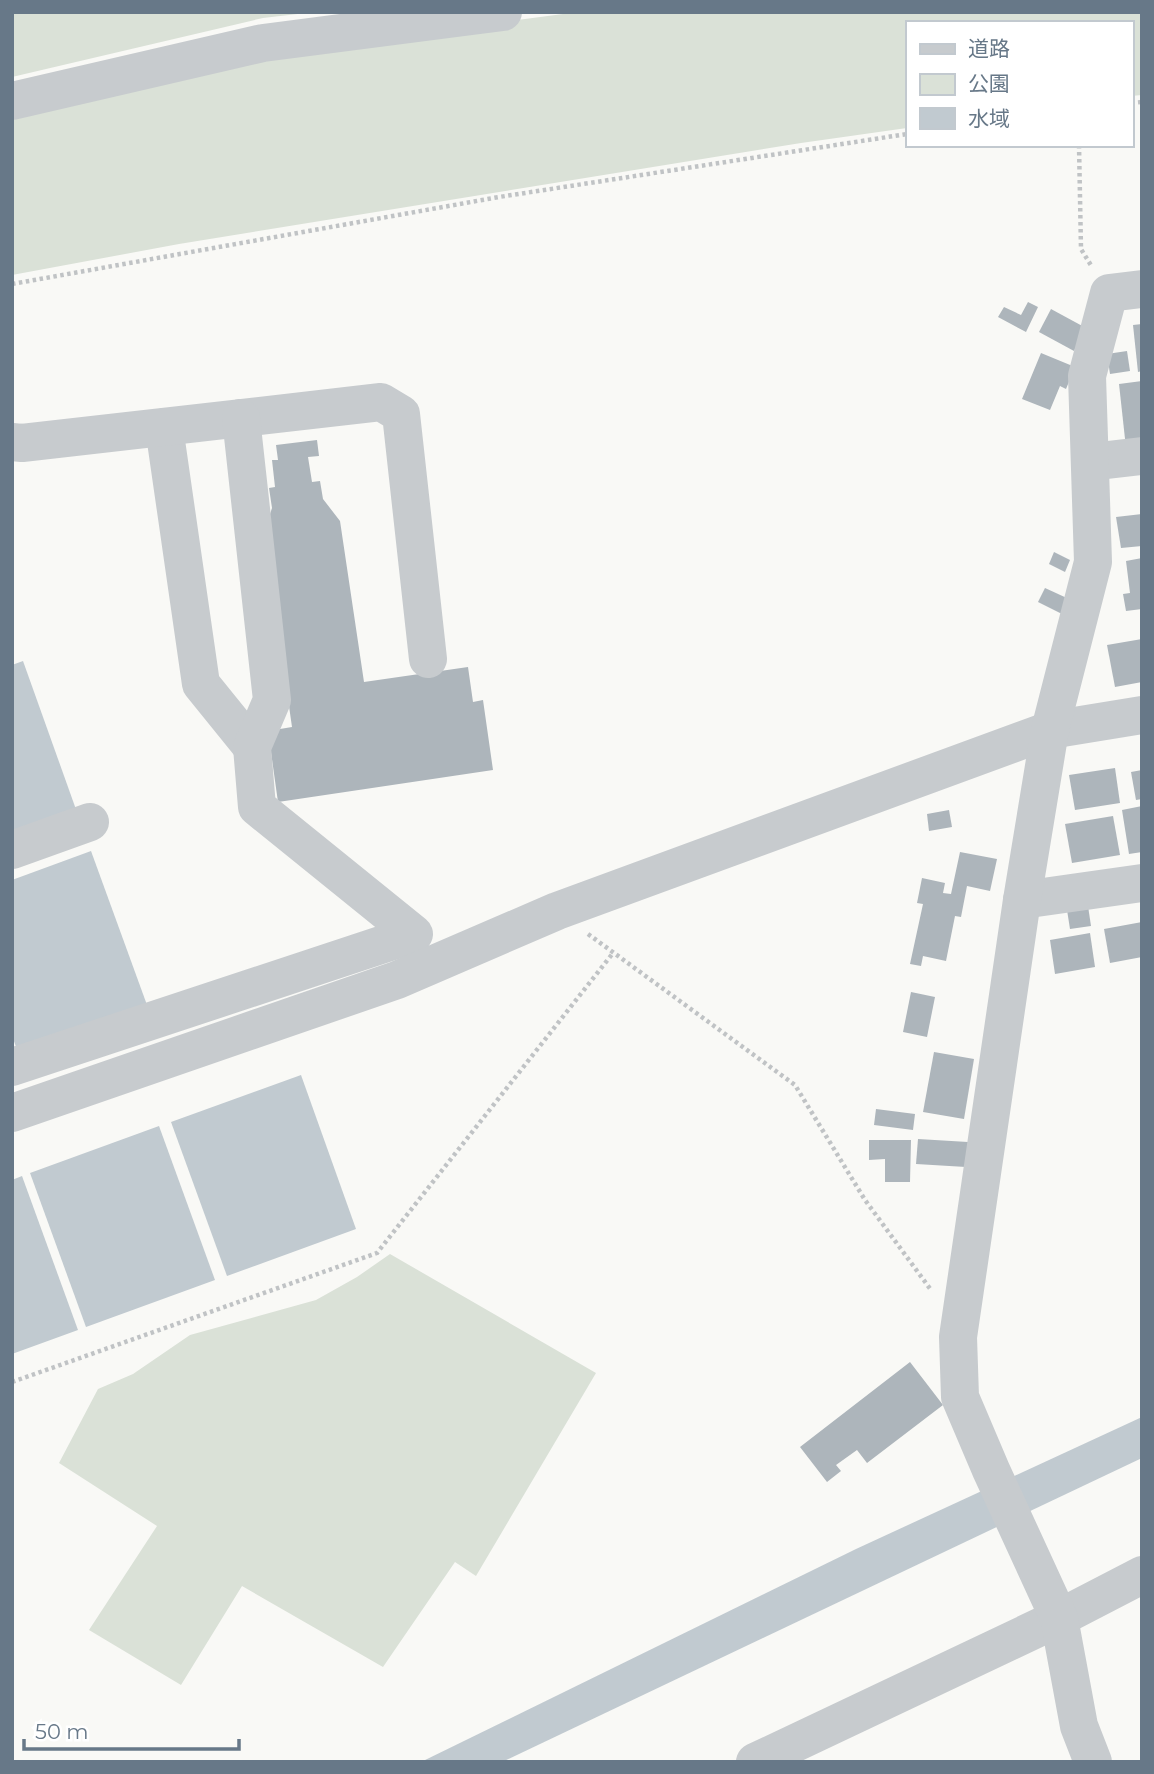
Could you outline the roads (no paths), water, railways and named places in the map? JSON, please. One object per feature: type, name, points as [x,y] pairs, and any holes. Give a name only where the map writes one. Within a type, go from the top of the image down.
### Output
[{"type":"street","points":[[12,102],[262,28],[503,12]]},
{"type":"street","points":[[1093,1762],[1079,1726],[1059,1618],[960,1397],[958,1338],[1022,900],[1050,730],[1093,562],[1087,376],[1109,293],[1142,289]]},
{"type":"street","points":[[12,442],[381,402],[401,414],[428,659]]},
{"type":"street","points":[[12,1067],[414,934],[257,807],[252,747],[272,700],[241,418]]},
{"type":"street","points":[[164,427],[201,684],[252,747]]},
{"type":"street","points":[[1090,462],[1142,456]]},
{"type":"street","points":[[12,1113],[397,980],[557,911],[1050,730],[1142,715]]},
{"type":"street","points":[[12,850],[90,822]]},
{"type":"street","points":[[1022,900],[1142,883]]},
{"type":"street","points":[[755,1762],[1059,1618],[1142,1575]]},
{"type":"water","points":[[23,661],[78,815],[12,839],[12,665]]},
{"type":"water","points":[[91,851],[147,1005],[18,1052],[12,1036],[12,880]]},
{"type":"water","points":[[301,1075],[356,1229],[227,1276],[171,1122]]},
{"type":"water","points":[[159,1126],[215,1280],[86,1327],[30,1173]]},
{"type":"water","points":[[22,1176],[78,1330],[12,1354],[12,1180]]},
{"type":"water","points":[[1142,1417],[1142,1458],[502,1762],[421,1762],[856,1549]]}]
